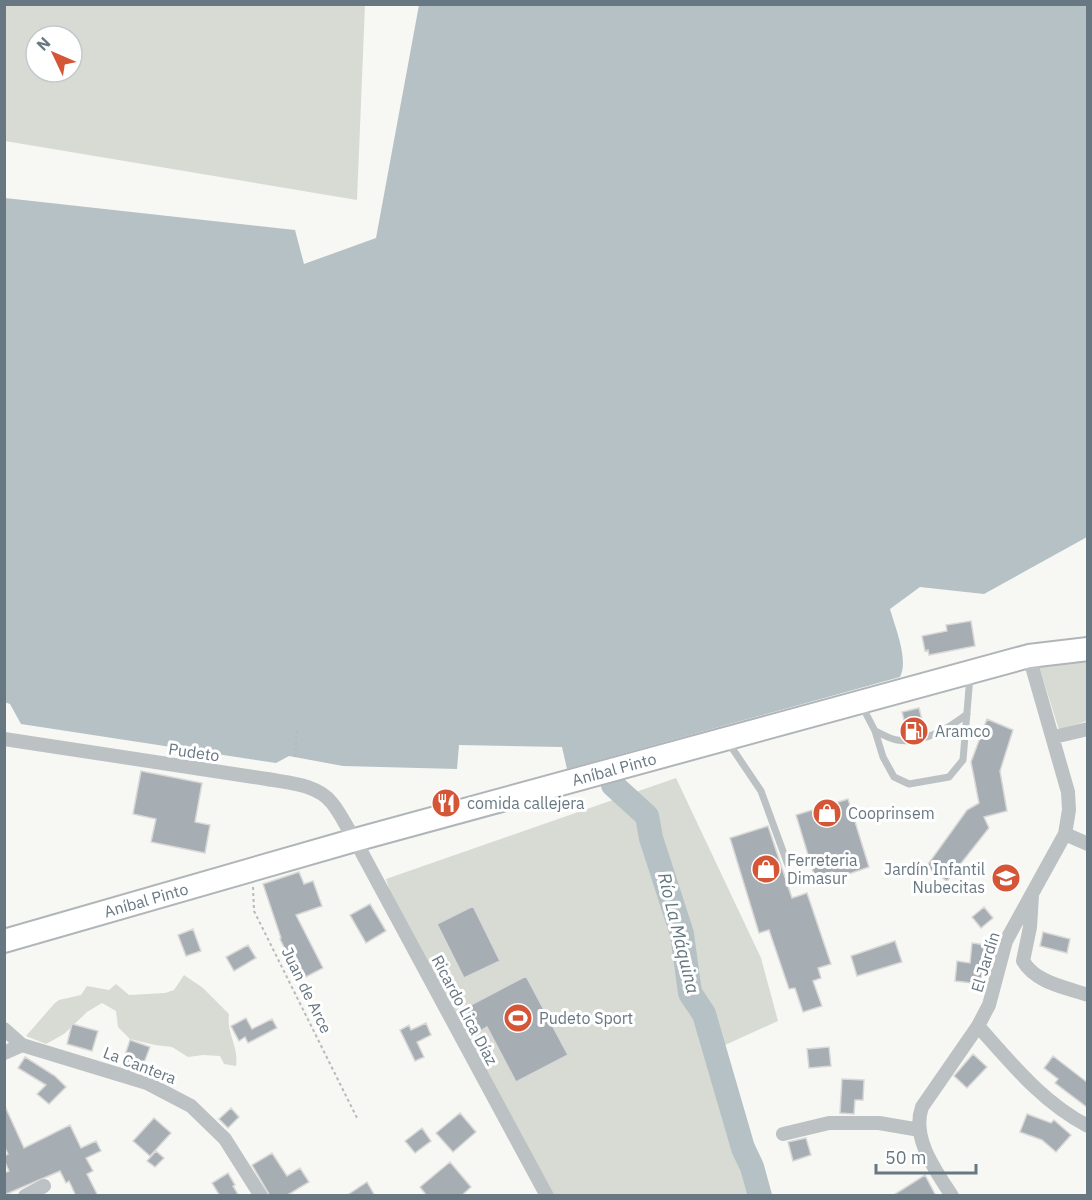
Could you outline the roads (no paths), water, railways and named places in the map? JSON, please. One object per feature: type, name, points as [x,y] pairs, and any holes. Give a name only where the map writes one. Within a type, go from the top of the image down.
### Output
[{"type":"main road","name":"Aníbal Pinto","points":[[4,941],[355,840],[1029,656],[1088,649]]},
{"type":"street","name":"El Jardín","points":[[952,1196],[927,1155],[918,1121],[922,1107],[978,1026],[989,1005],[1006,941],[1065,834],[1069,810],[1068,792],[1054,737],[1029,656]]},
{"type":"street","points":[[1054,737],[1088,729]]},
{"type":"street","name":"Pudeto","points":[[4,739],[267,779],[310,788],[333,803],[355,840]]},
{"type":"street","points":[[1065,834],[1088,844]]},
{"type":"street","name":"Ricardo Lica Díaz","points":[[355,840],[542,1192]]},
{"type":"street","points":[[1032,893],[1030,927],[1023,961],[1029,971],[1040,978],[1088,995]]},
{"type":"street","points":[[978,1026],[1032,1086],[1069,1116],[1088,1126]]},
{"type":"street","name":"La Cantera","points":[[4,1029],[22,1045],[147,1083],[191,1106],[225,1139],[261,1196]]},
{"type":"street","points":[[4,1053],[22,1045]]},
{"type":"street","points":[[783,1134],[829,1123],[879,1123],[920,1130]]},
{"type":"street","points":[[25,1196],[44,1186]]},
{"type":"lane","points":[[860,702],[894,777],[909,784],[949,777],[963,760],[970,672]]},
{"type":"lane","points":[[875,731],[897,740],[925,738],[951,726],[967,714]]},
{"type":"lane","points":[[726,738],[761,790],[788,865]]},
{"type":"waterway","name":"Río La Máquina","points":[[613,785],[647,816],[651,838],[682,934],[690,993],[704,1014],[743,1148],[752,1167],[760,1196]]},
{"type":"place","name":"Aramco","points":[[914,731]]},
{"type":"place","name":"comida callejera","points":[[446,803]]},
{"type":"place","name":"Cooprinsem","points":[[827,813]]},
{"type":"place","name":"Ferreteria Dimasur","points":[[766,869]]},
{"type":"place","name":"Jardín Infantil Nubecitas","points":[[1006,878]]},
{"type":"place","name":"Pudeto Sport","points":[[518,1018]]}]
